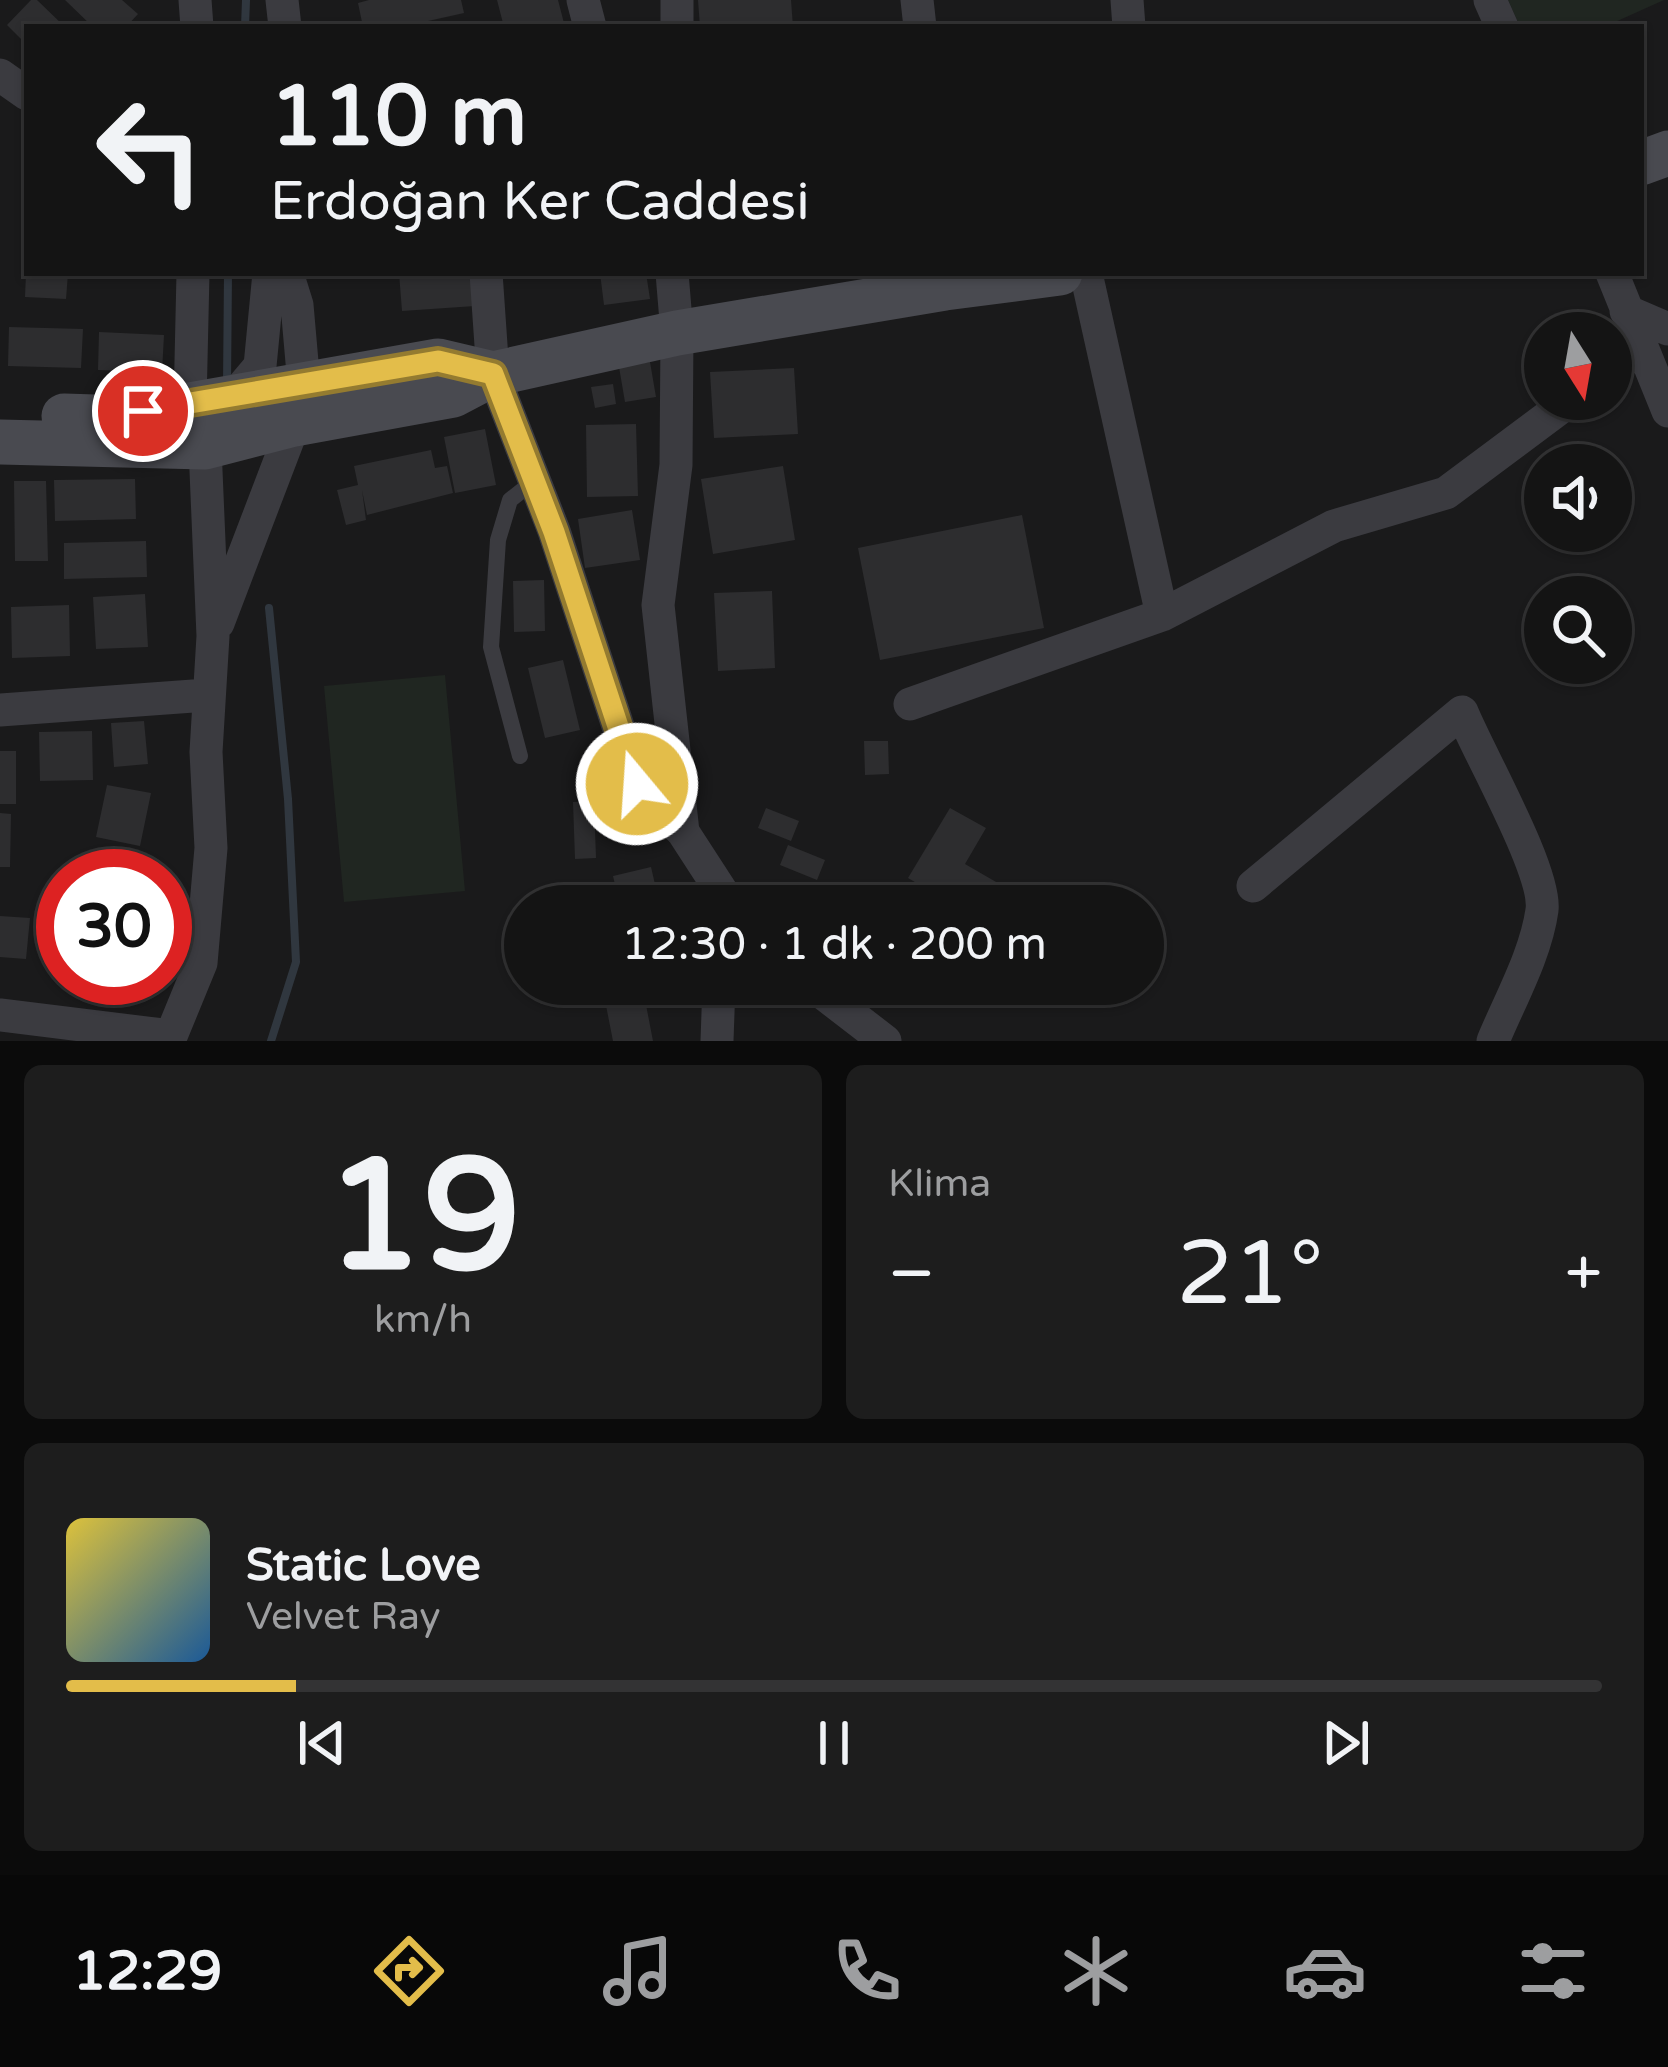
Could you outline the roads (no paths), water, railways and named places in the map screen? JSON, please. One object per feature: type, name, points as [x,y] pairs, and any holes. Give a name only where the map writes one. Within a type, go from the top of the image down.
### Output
[{"type":"main road","points":[[0,442],[299,405],[438,361],[493,374],[944,280],[1010,276]]},
{"type":"main road","points":[[0,413],[210,416]]},
{"type":"street","points":[[0,1015],[170,1038],[201,963],[211,848],[208,695],[214,636],[210,416],[193,276]]},
{"type":"street","points":[[210,416],[260,366],[269,276]]},
{"type":"street","points":[[214,636],[299,405],[296,305],[288,276]]},
{"type":"street","points":[[486,276],[493,374],[637,784],[682,832],[717,885]]},
{"type":"street","points":[[672,276],[677,333],[676,465],[658,605],[682,832]]},
{"type":"street","points":[[1087,276],[1162,615]]},
{"type":"street","points":[[1613,276],[1626,311],[1655,338],[1668,411]]},
{"type":"street","points":[[910,704],[1162,615],[1334,526],[1446,493],[1545,420]]},
{"type":"street","points":[[0,710],[208,695]]},
{"type":"street","points":[[1253,886],[1462,712],[1532,865],[1543,906],[1528,957],[1493,1041]]},
{"type":"street","points":[[717,1041],[718,1005]]},
{"type":"street","points":[[838,1005],[883,1040]]},
{"type":"lane","points":[[520,756],[491,647],[498,540],[510,500],[534,481]]},
{"type":"waterway","points":[[245,24],[246,0]]},
{"type":"waterway","points":[[227,385],[228,276]]},
{"type":"waterway","points":[[269,608],[288,799],[296,962],[271,1041]]}]
